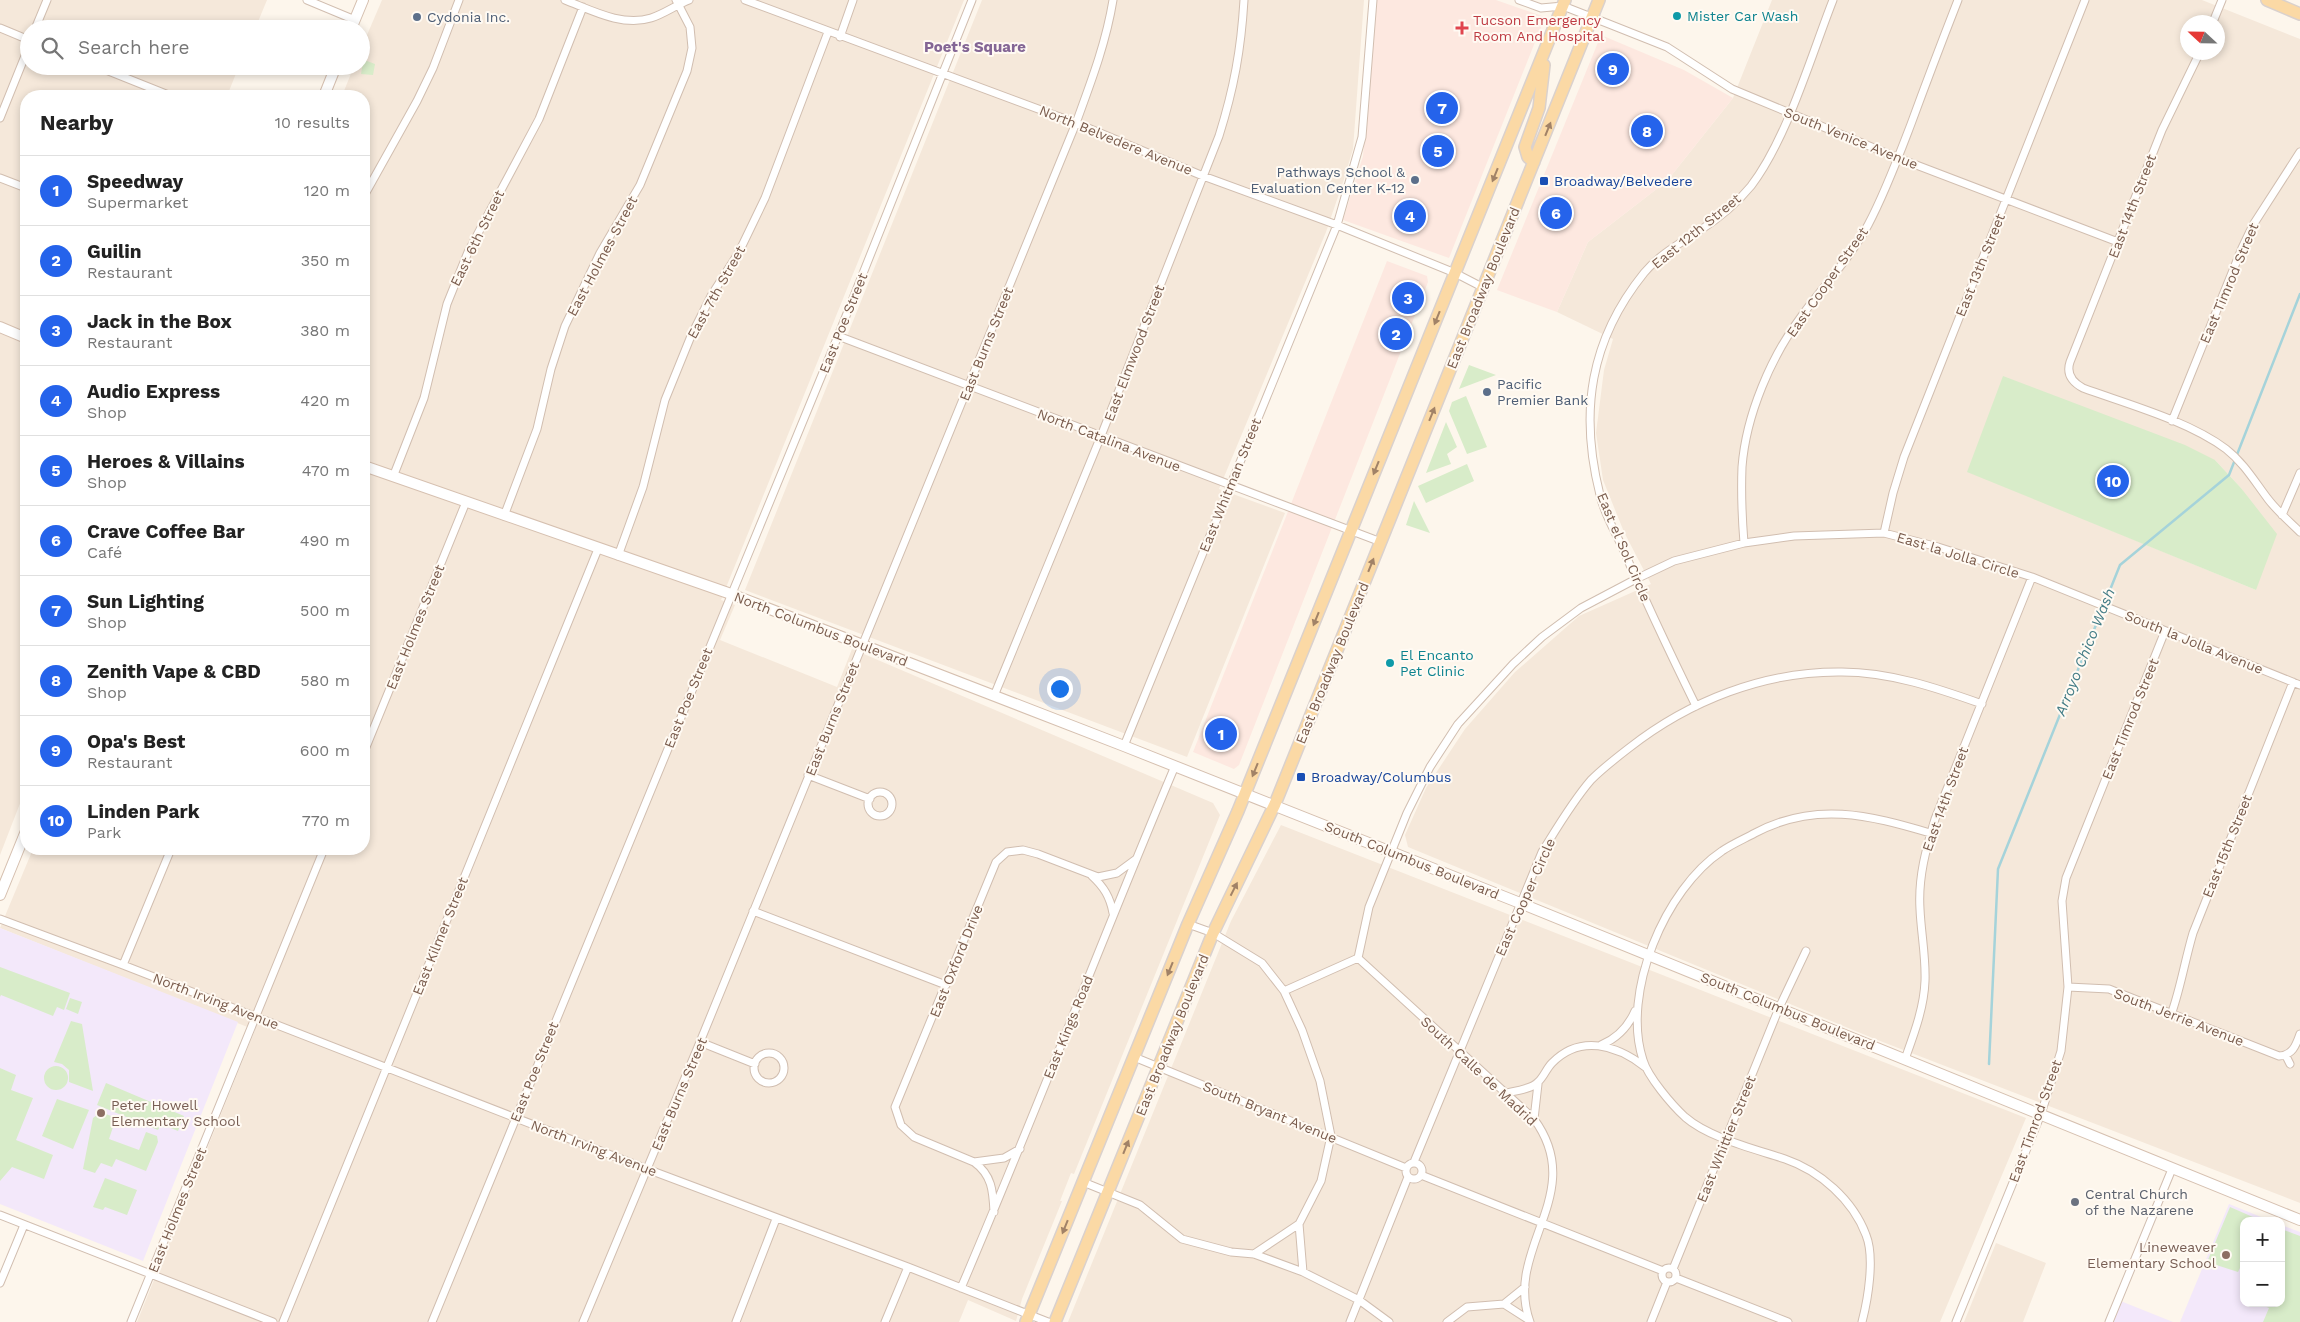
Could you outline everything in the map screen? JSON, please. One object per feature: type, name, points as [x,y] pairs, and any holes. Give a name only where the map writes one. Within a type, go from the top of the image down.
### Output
[{"type":"main road","name":"East Broadway Boulevard","points":[[1055,1322],[1213,933],[1274,804],[1599,0]]},
{"type":"main road","points":[[2267,0],[2300,14]]},
{"type":"main road","name":"East Broadway Boulevard","points":[[1028,1318],[1188,924],[1245,794],[1546,48],[1562,2]]},
{"type":"main road","points":[[1534,162],[1528,157],[1525,147],[1539,108],[1546,48]]},
{"type":"street","points":[[39,20],[47,0]]},
{"type":"street","points":[[307,0],[345,20]]},
{"type":"street","points":[[355,20],[363,0]]},
{"type":"street","points":[[370,185],[418,100],[459,0]]},
{"type":"street","points":[[565,0],[616,19],[640,21],[652,18],[677,2],[689,0]]},
{"type":"street","name":"North Belvedere Avenue","points":[[745,0],[1076,123],[1203,176],[1337,225],[1456,272],[1484,288]]},
{"type":"street","points":[[840,36],[853,0]]},
{"type":"street","name":"East Poe Street","points":[[432,1322],[838,336],[972,0]]},
{"type":"street","name":"East Burns Street","points":[[583,1322],[700,1042],[1076,123],[1099,61],[1113,0]]},
{"type":"street","name":"East Elmwood Street","points":[[994,696],[1101,436],[1203,176],[1232,95],[1241,50],[1244,0]]},
{"type":"street","name":"East Whitman Street","points":[[1124,746],[1337,225],[1362,137],[1373,0]]},
{"type":"street","points":[[1519,0],[1541,8],[1562,2]]},
{"type":"street","name":"East 12th Street","points":[[1645,272],[1670,248],[1700,231],[1728,209],[1750,186],[1768,159],[1790,113],[1833,0]]},
{"type":"street","name":"East Cooper Street","points":[[1744,543],[1741,498],[1742,466],[1747,439],[1764,383],[1782,347],[1802,314],[1849,256],[1868,224],[1898,158],[1958,0]]},
{"type":"street","name":"East 13th Street","points":[[1884,533],[1893,493],[1904,458],[2085,0]]},
{"type":"street","points":[[2216,15],[2222,0]]},
{"type":"street","name":"East Holmes Street","points":[[504,516],[538,429],[551,369],[565,326],[600,253],[640,185],[687,71],[692,48],[690,27],[677,2]]},
{"type":"street","name":"South Venice Avenue","points":[[1562,2],[1592,17],[1666,47],[1732,89],[1898,158],[2118,242]]},
{"type":"street","name":"East 6th Street","points":[[393,477],[424,398],[447,304],[468,252],[538,119],[583,7]]},
{"type":"street","points":[[0,28],[20,36]]},
{"type":"street","name":"East 7th Street","points":[[618,556],[643,487],[665,400],[695,328],[711,296],[739,252],[765,198],[828,32]]},
{"type":"street","name":"East 14th Street","points":[[2172,421],[2074,383],[2068,368],[2162,130],[2196,60]]},
{"type":"street","points":[[0,118],[20,68]]},
{"type":"street","points":[[118,75],[156,90]]},
{"type":"street","points":[[326,90],[332,75]]},
{"type":"street","name":"East Timrod Street","points":[[2172,421],[2242,248],[2253,225],[2300,152]]},
{"type":"street","points":[[0,178],[20,186]]},
{"type":"street","name":"East el Sol Circle","points":[[1645,272],[1624,301],[1605,335],[1593,378],[1589,420],[1592,457],[1600,497],[1696,706]]},
{"type":"street","points":[[0,327],[20,335]]},
{"type":"street","name":"North Catalina Avenue","points":[[838,336],[1381,542]]},
{"type":"street","points":[[2172,421],[2226,450],[2253,476],[2282,516],[2300,532]]},
{"type":"street","name":"North Columbus Boulevard","points":[[370,468],[731,594],[1274,804]]},
{"type":"street","points":[[2282,516],[2300,473]]},
{"type":"street","name":"East Holmes Street","points":[[370,737],[466,502]]},
{"type":"street","name":"East la Jolla Circle","points":[[1358,958],[1369,907],[1407,813],[1430,767],[1458,724],[1484,694],[1542,638],[1581,608],[1636,578],[1674,561],[1744,543],[1803,536],[1884,533],[1938,547],[2032,578]]},
{"type":"street","name":"East Kilmer Street","points":[[283,1322],[598,549]]},
{"type":"street","name":"East 14th Street","points":[[1905,1059],[1924,996],[1925,981],[1920,888],[1925,852],[1930,833],[2032,578]]},
{"type":"street","name":"South la Jolla Avenue","points":[[2032,578],[2296,683]]},
{"type":"street","name":"East Timrod Street","points":[[1956,1322],[2040,1114],[2061,1051],[2068,987],[2062,901],[2066,878],[2165,631]]},
{"type":"street","name":"East Cooper Circle","points":[[1460,1053],[1542,852],[1592,779],[1654,728],[1696,706],[1746,684],[1795,675],[1843,672],[1888,677],[1928,685],[1982,704]]},
{"type":"street","name":"East 15th Street","points":[[2172,1012],[2180,989],[2185,960],[2193,933],[2296,683]]},
{"type":"street","name":"East Kings Road","points":[[961,1288],[994,1212],[1136,858],[1176,766]]},
{"type":"street","points":[[808,775],[870,799]]},
{"type":"street","name":"South Columbus Boulevard","points":[[1274,804],[2300,1220]]},
{"type":"street","points":[[1862,1322],[1868,1298],[1869,1263],[1867,1236],[1851,1208],[1836,1189],[1811,1172],[1788,1160],[1726,1138],[1686,1118],[1646,1068],[1642,1059],[1636,1025],[1638,1005],[1649,955],[1668,912],[1692,878],[1721,852],[1760,830],[1795,818],[1837,813],[1879,818],[1930,833]]},
{"type":"street","points":[[0,895],[20,846]]},
{"type":"street","name":"East Oxford Drive","points":[[994,1212],[991,1183],[983,1168],[974,1162],[914,1137],[901,1125],[895,1107],[996,862],[1007,852],[1023,850],[1098,877],[1117,873],[1136,858]]},
{"type":"street","points":[[123,965],[169,855]]},
{"type":"street","name":"East Holmes Street","points":[[131,1322],[322,855]]},
{"type":"street","points":[[1091,875],[1101,884],[1111,899],[1114,913]]},
{"type":"street","points":[[753,911],[946,985]]},
{"type":"street","name":"North Irving Avenue","points":[[0,919],[256,1016],[776,1219],[908,1267],[1028,1318],[1048,1322]]},
{"type":"street","points":[[1188,924],[1213,933],[1262,963],[1284,990],[1302,1030],[1320,1081],[1331,1136],[1321,1182],[1299,1224],[1254,1254]]},
{"type":"street","name":"East Whittier Street","points":[[1673,1269],[1779,1008],[1806,952]]},
{"type":"street","points":[[1284,990],[1358,958]]},
{"type":"street","name":"South Calle de Madrid","points":[[1358,958],[1460,1053],[1534,1118],[1548,1142],[1554,1181],[1542,1223],[1530,1254],[1525,1287],[1530,1321]]},
{"type":"street","name":"South Jerrie Avenue","points":[[2068,987],[2110,989],[2172,1012],[2272,1054],[2287,1055]]},
{"type":"street","points":[[1601,1045],[1623,1031],[1638,1005]]},
{"type":"street","points":[[2290,1064],[2287,1055],[2295,1046],[2300,1034]]},
{"type":"street","points":[[700,1042],[755,1064]]},
{"type":"street","points":[[1534,1118],[1538,1084],[1551,1064],[1564,1054],[1592,1045],[1601,1045],[1629,1056],[1646,1068]]},
{"type":"street","points":[[1350,1322],[1408,1177],[1406,1168],[1414,1162],[1460,1053]]},
{"type":"street","points":[[771,1054],[780,1058],[784,1072],[774,1082],[765,1082],[755,1073],[755,1064],[761,1056],[771,1054]]},
{"type":"street","name":"South Bryant Avenue","points":[[1134,1057],[1406,1168]]},
{"type":"street","points":[[1506,1094],[1538,1084]]},
{"type":"street","points":[[974,1162],[1004,1158],[1020,1148]]},
{"type":"street","points":[[1414,1162],[1421,1167],[1421,1175]]},
{"type":"street","points":[[2109,1322],[2172,1169]]},
{"type":"street","points":[[1421,1175],[1663,1271]]},
{"type":"street","points":[[1408,1177],[1414,1179],[1421,1175]]},
{"type":"street","points":[[1083,1182],[1140,1206],[1182,1239],[1231,1252],[1254,1254],[1303,1272],[1359,1300],[1389,1322]]},
{"type":"street","points":[[0,1215],[273,1322]]},
{"type":"street","points":[[736,1322],[776,1219]]},
{"type":"street","points":[[1299,1224],[1303,1272]]},
{"type":"street","points":[[0,1283],[24,1225]]},
{"type":"street","points":[[885,1322],[908,1267]]},
{"type":"street","points":[[1663,1271],[1667,1268],[1673,1269],[1676,1278]]},
{"type":"street","points":[[1663,1271],[1663,1278],[1667,1282]]},
{"type":"street","points":[[1667,1282],[1672,1282],[1676,1278]]},
{"type":"street","points":[[1676,1278],[1788,1322]]},
{"type":"street","points":[[1651,1322],[1667,1282]]},
{"type":"street","points":[[1447,1322],[1467,1307],[1504,1304],[1525,1287]]},
{"type":"street","points":[[1504,1304],[1530,1321]]},
{"type":"shaded area","points":[[0,0],[267,0],[259,20],[20,20],[20,75],[235,75],[229,90],[20,90],[20,803],[0,855]]},
{"type":"shaded area","points":[[382,0],[964,0],[721,600],[735,605],[720,640],[837,687],[852,649],[1213,803],[1220,815],[1074,1174],[1071,1173],[1060,1201],[1062,1201],[1022,1299],[1016,1321],[968,1300],[959,1322],[137,1322],[255,1030],[0,928],[30,855],[370,855],[370,90],[344,90],[350,75],[370,75],[370,28]]},
{"type":"shaded area","points":[[982,0],[1364,0],[1353,149],[1326,232],[1219,489],[1285,513],[1187,757],[745,590]]},
{"type":"shaded area","points":[[1377,0],[1496,0],[1545,17],[1449,258],[1343,220],[1363,156]]},
{"type":"shaded area","points":[[1772,0],[2202,0],[2300,39],[2300,1203],[1875,1039],[1408,847],[1405,835],[1426,788],[1465,729],[1515,672],[1579,616],[1651,584],[1624,532],[1603,480],[1596,433],[1604,370],[1613,339],[1557,312],[1588,242],[1667,181],[1733,98]],"holes":[[[2215,460],[2241,488],[2253,506],[2256,590],[1967,471]]]},
{"type":"shaded area","points":[[1601,35],[1684,70],[1733,98],[1667,181],[1588,242],[1557,312],[1497,290]]},
{"type":"shaded area","points":[[1387,261],[1427,276],[1428,282],[1239,765],[1234,769],[1193,752]]},
{"type":"shaded area","points":[[1281,825],[2026,1118],[1940,1322],[1068,1322],[1231,921]]},
{"type":"shaded area","name":"Peter Howell Elementary School","points":[[0,928],[238,1022],[143,1261],[0,1204]]},
{"type":"shaded area","name":"Lineweaver Elementary School","points":[[2229,1204],[2261,1217],[2240,1217],[2240,1307],[2285,1307],[2285,1226],[2300,1232],[2300,1322],[2180,1322]]},
{"type":"shaded area","points":[[1996,1243],[2046,1263],[2023,1322],[1964,1322]]},
{"type":"shaded area","name":"Lineweaver Elementary School","points":[[2118,1300],[2173,1322],[2109,1322]]},
{"type":"green space","points":[[370,62],[375,64],[373,75],[370,75]]},
{"type":"green space","points":[[1469,365],[1496,375],[1459,389]]},
{"type":"green space","points":[[2003,376],[2185,445],[2215,460],[2241,488],[2277,534],[2256,590],[1967,472]]},
{"type":"green space","points":[[1466,396],[1487,447],[1467,454],[1449,411],[1452,402]]},
{"type":"green space","points":[[1446,422],[1457,447],[1447,454],[1451,464],[1426,473]]},
{"type":"green space","points":[[1467,464],[1474,481],[1426,503],[1418,486]]},
{"type":"green space","points":[[1414,501],[1430,533],[1406,525]]},
{"type":"green space","points":[[0,967],[70,993],[64,1010],[57,1007],[53,1016],[1,995],[0,997]]},
{"type":"green space","points":[[70,998],[82,1002],[78,1014],[66,1009]]},
{"type":"green space","points":[[71,1021],[82,1024],[93,1091],[69,1082],[69,1070],[62,1064],[54,1062]]},
{"type":"green space","points":[[56,1066],[65,1069],[68,1078],[65,1087],[56,1090],[47,1087],[44,1078],[47,1069]]},
{"type":"green space","points":[[0,1068],[16,1075],[11,1090],[33,1098],[16,1140],[53,1155],[44,1179],[12,1167],[0,1181]]},
{"type":"green space","points":[[106,1083],[184,1116],[178,1131],[161,1124],[158,1130],[97,1105]]},
{"type":"green space","points":[[57,1099],[89,1110],[73,1149],[42,1136]]},
{"type":"green space","points":[[101,1112],[116,1118],[109,1139],[139,1150],[146,1132],[157,1136],[158,1142],[146,1171],[116,1159],[112,1167],[101,1163],[95,1173],[83,1169],[93,1118]]},
{"type":"green space","points":[[105,1178],[137,1190],[127,1215],[105,1207],[103,1210],[93,1207]]},
{"type":"green space","points":[[2230,1207],[2253,1217],[2240,1217],[2240,1268],[2238,1272],[2207,1262]]},
{"type":"green space","points":[[2285,1230],[2300,1236],[2300,1322],[2263,1322],[2269,1308],[2266,1307],[2285,1307]]},
{"type":"waterway","name":"Arroyo Chico Wash","points":[[1989,1064],[1998,869],[2120,565],[2229,475],[2300,294]]},
{"type":"place","name":"Mister Car Wash","points":[[1677,16]]},
{"type":"place","name":"Cydonia Inc.","points":[[417,17]]},
{"type":"place","name":"Tucson Emergency Room And Hospital","points":[[1462,28]]},
{"type":"place","name":"Opa's Best","points":[[1613,69]]},
{"type":"place","name":"Sun Lighting","points":[[1442,108]]},
{"type":"place","name":"Zenith Vape & CBD","points":[[1647,131]]},
{"type":"place","name":"Heroes & Villains","points":[[1438,151]]},
{"type":"place","name":"Pathways School & Evaluation Center K-12","points":[[1415,180]]},
{"type":"place","name":"Broadway/Belvedere","points":[[1544,181]]},
{"type":"place","name":"Crave Coffee Bar","points":[[1556,213]]},
{"type":"place","name":"Audio Express","points":[[1410,216]]},
{"type":"place","name":"Jack in the Box","points":[[1408,298]]},
{"type":"place","name":"Guilin","points":[[1396,334]]},
{"type":"place","name":"Pacific Premier Bank","points":[[1487,392]]},
{"type":"place","name":"Linden Park","points":[[2113,481]]},
{"type":"place","name":"El Encanto Pet Clinic","points":[[1390,663]]},
{"type":"place","name":"Speedway","points":[[1221,734]]},
{"type":"place","name":"Broadway/Columbus","points":[[1301,777]]},
{"type":"place","name":"Peter Howell Elementary School","points":[[101,1113]]},
{"type":"place","name":"Central Church of the Nazarene","points":[[2075,1202]]},
{"type":"place","name":"Lineweaver Elementary School","points":[[2226,1255]]},
{"type":"district","name":"Poet's Square","points":[[975,47]]}]
